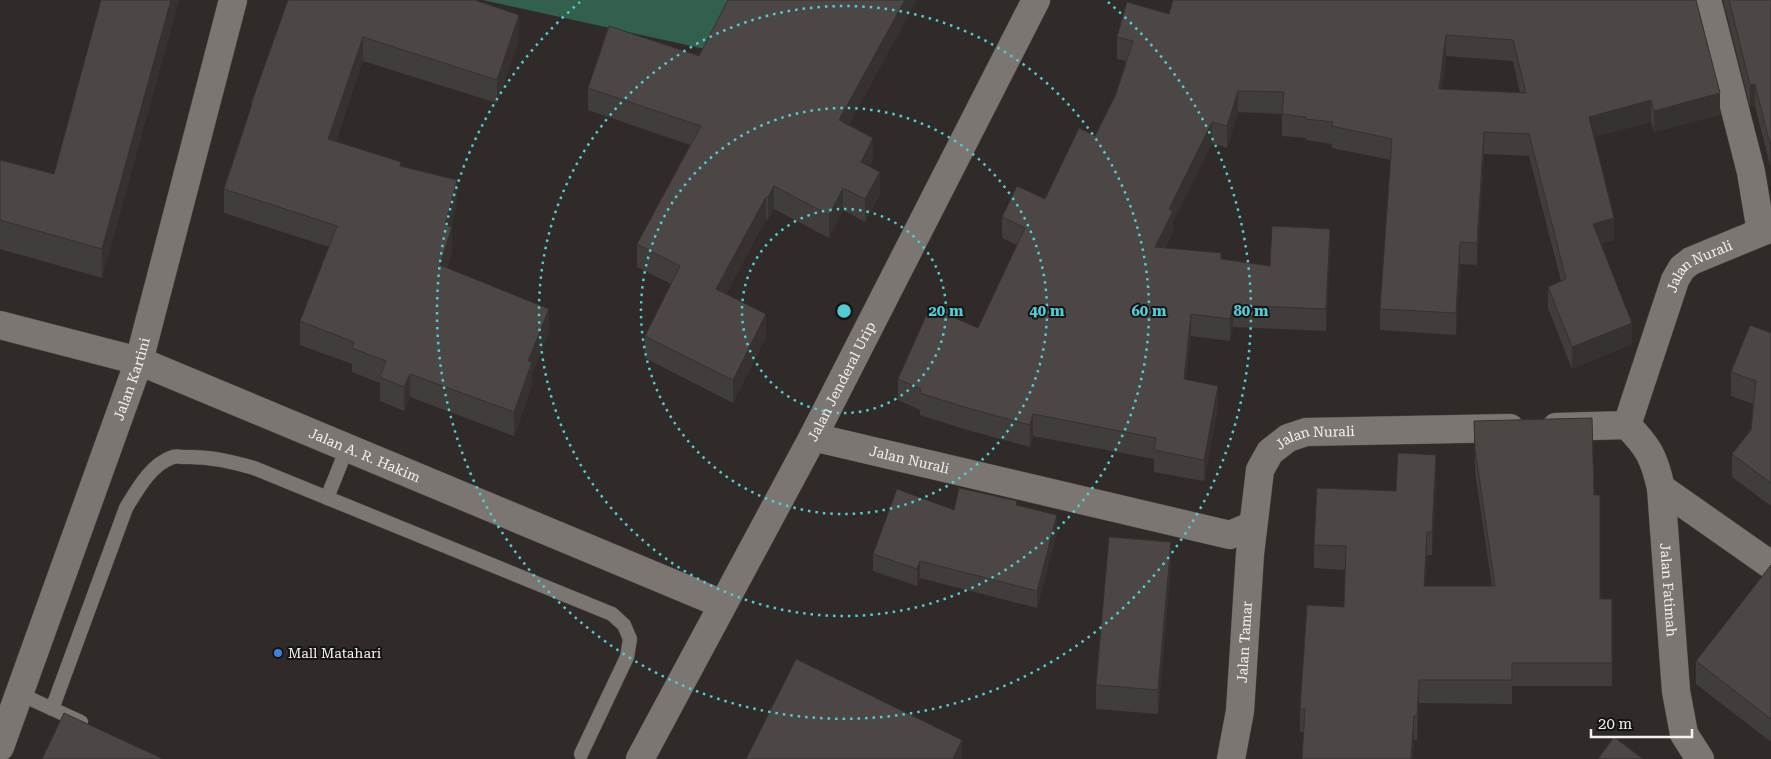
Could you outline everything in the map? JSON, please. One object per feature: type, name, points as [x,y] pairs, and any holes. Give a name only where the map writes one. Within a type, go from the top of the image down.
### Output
[{"type":"street","name":"Jalan Kartini","points":[[0,747],[139,361],[233,0]]},
{"type":"street","name":"Jalan Jenderal Urip","points":[[640,759],[813,436],[1036,0]]},
{"type":"street","points":[[1707,0],[1766,230]]},
{"type":"street","name":"Jalan Nurali","points":[[813,436],[1230,535],[1253,525],[1260,470],[1270,452],[1288,438],[1306,432],[1627,425],[1675,280],[1682,268],[1692,261],[1766,230]]},
{"type":"street","name":"Jalan A. R. Hakim","points":[[0,325],[139,361],[722,604]]},
{"type":"street","name":"Jalan Fatimah","points":[[1627,425],[1650,451],[1661,488],[1676,691],[1684,734],[1700,759]]},
{"type":"street","points":[[1661,488],[1771,565]]},
{"type":"street","name":"Jalan Tamar","points":[[1232,759],[1240,711],[1253,525]]},
{"type":"lane","points":[[327,498],[347,448]]},
{"type":"lane","points":[[52,709],[126,508],[142,483],[160,465],[173,457],[197,456],[225,459],[254,468],[612,614],[624,625],[630,639],[627,657],[581,754]]},
{"type":"lane","points":[[20,694],[97,730]]},
{"type":"green space","points":[[483,0],[742,0],[732,55]]},
{"type":"building","points":[[101,0],[171,0],[102,249],[0,220],[0,160],[54,174]]},
{"type":"building","points":[[288,0],[475,0],[519,15],[497,80],[363,37],[328,139],[401,162],[400,166],[457,180],[445,225],[452,227],[440,265],[549,309],[528,361],[532,362],[514,412],[410,374],[404,387],[380,377],[386,361],[352,348],[354,342],[300,321],[337,226],[224,189],[251,104]]},
{"type":"building","points":[[728,0],[905,0],[839,120],[873,138],[861,162],[880,172],[865,199],[843,188],[829,215],[774,186],[768,197],[766,197],[716,289],[766,314],[733,380],[645,336],[680,266],[637,244],[701,126],[588,88],[609,26],[699,56]]},
{"type":"building","points":[[1173,0],[1696,0],[1720,93],[1654,111],[1651,100],[1589,117],[1614,218],[1593,224],[1632,323],[1572,347],[1548,287],[1566,279],[1529,134],[1484,132],[1477,243],[1460,242],[1456,313],[1380,309],[1392,139],[1332,126],[1333,122],[1282,114],[1284,92],[1238,91],[1227,126],[1212,122],[1169,209],[1173,211],[1155,247],[1221,253],[1221,259],[1270,266],[1272,226],[1330,229],[1326,309],[1233,305],[1230,319],[1191,314],[1184,379],[1218,386],[1204,460],[1154,450],[1156,438],[1033,414],[1030,425],[920,393],[921,389],[898,379],[930,307],[978,328],[1025,228],[1002,217],[1017,186],[1045,199],[1079,128],[1095,136],[1116,94],[1133,41],[1117,37],[1127,2],[1169,14]],"holes":[[[1446,35],[1513,40],[1526,93],[1439,89]]]},
{"type":"building","points":[[1729,0],[1771,0],[1770,144],[1755,84],[1750,85]]},
{"type":"building","points":[[1750,325],[1771,333],[1771,483],[1732,454],[1751,430],[1756,381],[1731,372]]},
{"type":"building","points":[[1592,418],[1594,495],[1600,495],[1600,599],[1612,599],[1612,663],[1512,663],[1512,680],[1419,680],[1417,716],[1414,716],[1411,759],[1302,759],[1305,709],[1300,709],[1307,605],[1344,607],[1346,546],[1314,545],[1317,488],[1396,491],[1398,453],[1436,455],[1432,532],[1427,532],[1424,586],[1495,586],[1475,449],[1474,421]]},
{"type":"building","points":[[959,488],[1017,501],[1016,505],[1057,515],[1037,591],[920,561],[917,569],[873,554],[897,489],[954,510]]},
{"type":"building","points":[[1109,537],[1171,542],[1158,690],[1096,685]]},
{"type":"building","points":[[1771,565],[1771,719],[1696,661]]},
{"type":"building","points":[[796,659],[962,740],[953,759],[746,759]]},
{"type":"building","points":[[64,713],[163,759],[42,759]]},
{"type":"building","points":[[1614,737],[1643,759],[1598,759]]},
{"type":"place","name":"Mall Matahari","points":[[278,653]]}]
